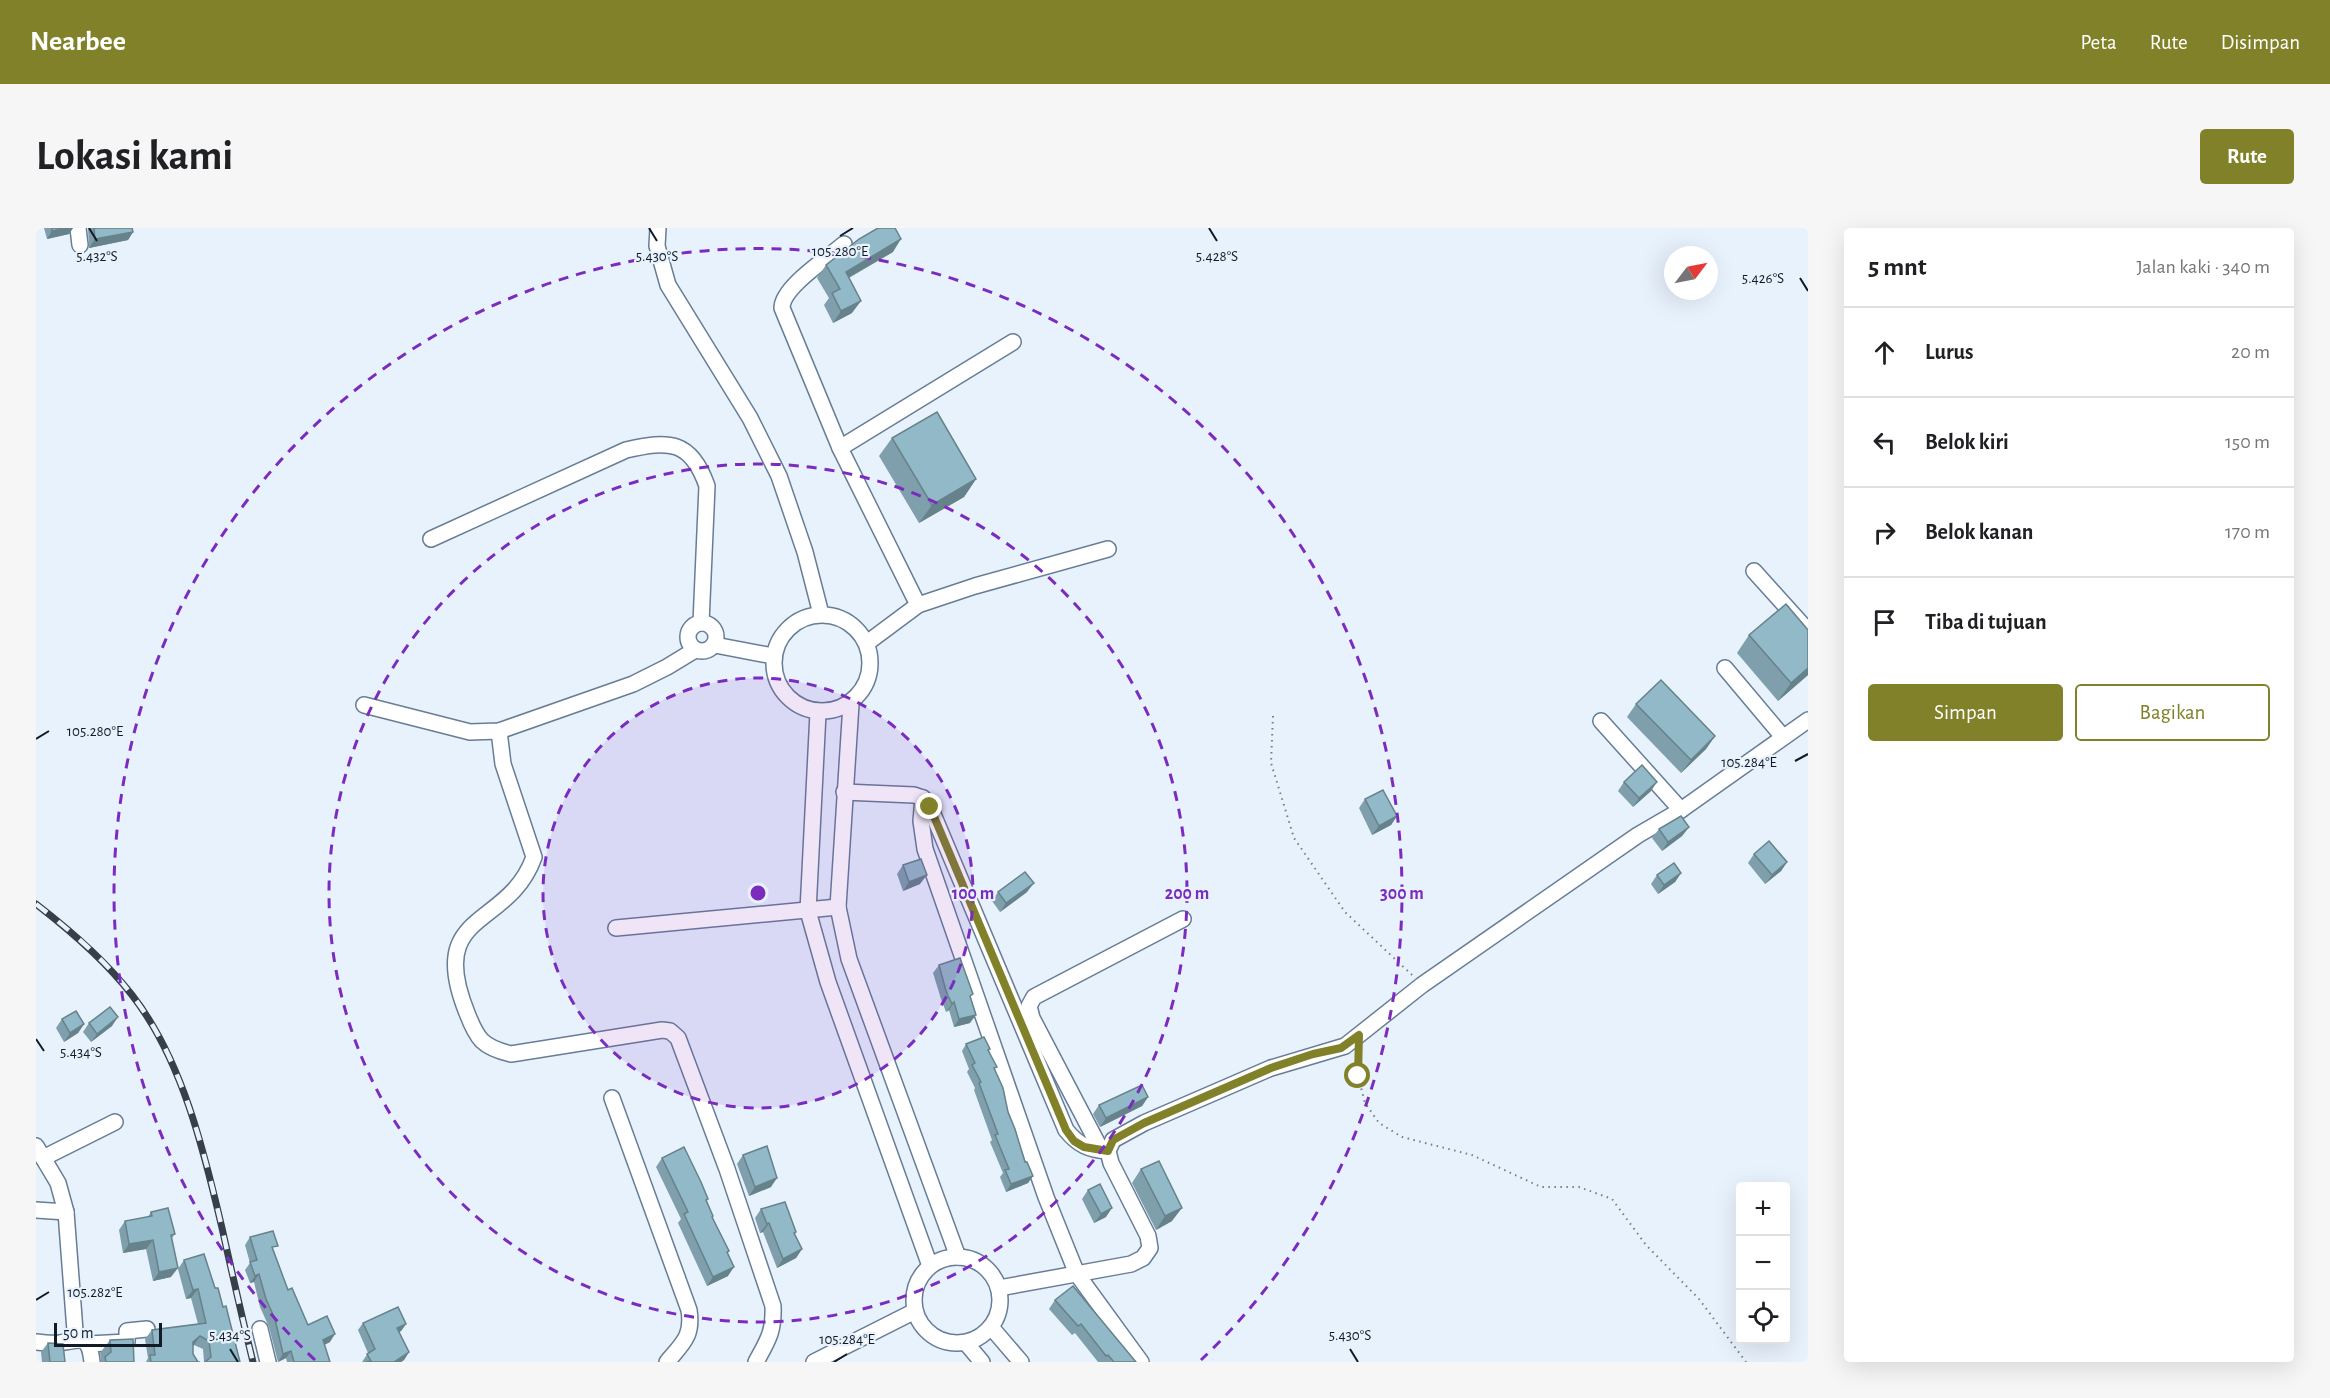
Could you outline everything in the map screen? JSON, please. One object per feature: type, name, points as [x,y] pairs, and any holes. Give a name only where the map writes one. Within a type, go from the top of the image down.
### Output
[{"type":"street","points":[[78,228],[80,245]]},
{"type":"street","points":[[658,228],[657,246],[668,285],[750,418],[779,476],[805,552],[821,614]]},
{"type":"street","points":[[844,244],[792,287],[782,301],[782,308],[840,448],[918,605]]},
{"type":"street","points":[[840,448],[1013,342]]},
{"type":"street","points":[[431,539],[626,450],[651,444],[671,444],[688,452],[701,467],[707,486],[701,623]]},
{"type":"street","points":[[867,643],[918,605],[975,586],[1108,549]]},
{"type":"street","points":[[1754,571],[1808,631]]},
{"type":"street","points":[[821,614],[840,617],[856,628],[867,643],[871,665],[865,687],[851,704],[829,712],[818,713],[793,703],[782,690],[777,682],[773,656],[782,635],[799,620],[821,614]]},
{"type":"street","points":[[701,623],[711,626],[716,635],[715,645],[702,652],[695,650],[688,638],[694,626],[701,623]]},
{"type":"street","points":[[715,645],[773,656]]},
{"type":"street","points":[[364,705],[470,732],[499,731],[633,684],[695,650]]},
{"type":"street","points":[[1725,668],[1783,737]]},
{"type":"street","points":[[851,704],[838,907],[849,959],[958,1257]]},
{"type":"street","points":[[818,713],[808,911],[828,982],[930,1266]]},
{"type":"street","points":[[1104,1151],[1113,1140],[1144,1123],[1271,1068],[1313,1054],[1341,1048],[1422,985],[1638,835],[1681,810],[1808,720]]},
{"type":"street","points":[[1601,721],[1681,810]]},
{"type":"street","points":[[499,731],[503,764],[534,857],[529,872],[515,891],[471,927],[460,940],[455,955],[456,971],[459,992],[467,1014],[481,1041],[495,1050],[511,1054],[662,1030],[670,1031],[678,1038],[727,1169],[773,1306],[774,1323],[769,1341],[756,1362]]},
{"type":"street","points":[[844,792],[923,798]]},
{"type":"street","points":[[923,798],[936,821],[1066,1130],[1074,1141],[1084,1147],[1104,1151]]},
{"type":"street","points":[[923,798],[921,821],[924,849],[1046,1197],[1077,1274],[1141,1362]]},
{"type":"street","points":[[616,928],[838,907]]},
{"type":"street","points":[[999,1288],[1131,1264],[1143,1258],[1150,1248],[1148,1236],[1032,1018],[1029,1006],[1034,997],[1183,919]]},
{"type":"street","points":[[612,1098],[689,1310],[691,1324],[689,1333],[667,1362]]},
{"type":"street","points":[[72,1339],[75,1330],[66,1212],[58,1183],[39,1152],[114,1122]]},
{"type":"street","points":[[36,1210],[66,1212]]},
{"type":"street","points":[[958,1257],[976,1261],[990,1272],[999,1288],[999,1309],[991,1327],[980,1337],[966,1343],[950,1343],[934,1337],[922,1326],[915,1311],[914,1294],[919,1278],[930,1266],[943,1259],[958,1257]]},
{"type":"street","points":[[813,1362],[915,1311]]},
{"type":"street","points":[[991,1327],[1021,1362]]},
{"type":"street","points":[[88,1344],[127,1342],[127,1331],[147,1329]]},
{"type":"street","points":[[260,1329],[268,1362]]},
{"type":"street","points":[[36,1342],[58,1343],[72,1339],[83,1340],[88,1344],[92,1362]]},
{"type":"street","points":[[966,1343],[982,1362]]},
{"type":"path","points":[[1273,716],[1271,763],[1294,838],[1345,912],[1422,985]]},
{"type":"path","points":[[1359,1035],[1358,1076],[1365,1103],[1379,1123],[1402,1137],[1472,1155],[1541,1187],[1579,1187],[1612,1199],[1646,1245],[1699,1299],[1746,1362]]},
{"type":"building","points":[[94,228],[132,228],[133,232],[95,239]]},
{"type":"building","points":[[878,228],[895,228],[901,239],[846,272],[861,301],[841,311],[832,293],[840,289],[826,265],[859,239]]},
{"type":"building","points":[[937,412],[976,479],[932,505],[892,438]]},
{"type":"building","points":[[1786,604],[1808,630],[1808,668],[1791,683],[1749,635]]},
{"type":"building","points":[[1661,680],[1715,736],[1691,760],[1636,704]]},
{"type":"building","points":[[1642,765],[1657,782],[1639,798],[1624,782]]},
{"type":"building","points":[[1383,790],[1397,816],[1379,826],[1365,799]]},
{"type":"building","points":[[1681,816],[1689,827],[1668,842],[1659,829]]},
{"type":"building","points":[[1769,841],[1787,862],[1772,875],[1754,854]]},
{"type":"building","points":[[921,859],[927,875],[909,882],[903,865]]},
{"type":"building","points":[[1674,863],[1681,873],[1664,885],[1657,875]]},
{"type":"building","points":[[1025,872],[1034,883],[1006,903],[998,892]]},
{"type":"building","points":[[960,958],[973,994],[970,996],[976,1015],[959,1019],[954,1002],[952,1004],[946,991],[939,965]]},
{"type":"building","points":[[110,1007],[118,1017],[97,1034],[89,1023]]},
{"type":"building","points":[[76,1011],[84,1024],[70,1033],[62,1019]]},
{"type":"building","points":[[984,1037],[997,1067],[994,1068],[1003,1088],[1008,1112],[1025,1162],[1033,1176],[1011,1184],[1005,1170],[1009,1169],[995,1135],[998,1134],[979,1083],[981,1082],[972,1065],[975,1063],[966,1044]]},
{"type":"building","points":[[1142,1085],[1148,1097],[1106,1118],[1099,1105]]},
{"type":"building","points":[[767,1146],[777,1178],[755,1187],[743,1155]]},
{"type":"building","points":[[684,1147],[701,1182],[712,1217],[729,1251],[727,1252],[734,1267],[713,1277],[684,1214],[688,1212],[662,1158]]},
{"type":"building","points":[[1159,1161],[1182,1208],[1165,1216],[1141,1169]]},
{"type":"building","points":[[1100,1184],[1112,1208],[1101,1214],[1088,1190]]},
{"type":"building","points":[[785,1202],[796,1232],[794,1233],[802,1249],[783,1259],[761,1209]]},
{"type":"building","points":[[168,1208],[175,1234],[171,1235],[178,1268],[159,1272],[153,1240],[129,1244],[125,1221],[152,1216],[151,1212]]},
{"type":"building","points":[[273,1231],[278,1246],[272,1247],[288,1290],[292,1288],[308,1325],[327,1316],[335,1334],[323,1340],[330,1362],[294,1362],[291,1351],[283,1354],[275,1319],[259,1274],[255,1276],[250,1262],[257,1260],[250,1237]]},
{"type":"building","points":[[204,1254],[223,1307],[226,1306],[240,1362],[205,1362],[211,1357],[209,1341],[200,1336],[193,1342],[193,1354],[198,1362],[151,1362],[150,1355],[155,1355],[152,1330],[206,1323],[198,1289],[193,1290],[184,1260]]},
{"type":"building","points":[[1073,1286],[1136,1362],[1114,1362],[1108,1355],[1106,1356],[1081,1324],[1078,1326],[1055,1300]]},
{"type":"building","points":[[398,1307],[406,1324],[397,1328],[409,1352],[394,1362],[366,1362],[371,1361],[367,1354],[375,1349],[363,1323]]},
{"type":"building","points":[[133,1339],[134,1362],[106,1362],[105,1357],[111,1352],[110,1340]]},
{"type":"building","points":[[48,1343],[63,1344],[65,1362],[50,1362]]},
{"type":"railway","points":[[36,904],[75,935],[111,970],[132,995],[165,1048],[199,1137],[253,1362]]},
{"type":"route","points":[[930,807],[1043,1081],[1066,1130],[1074,1141],[1084,1147],[1108,1151],[1113,1140],[1144,1123],[1271,1068],[1313,1054],[1341,1048],[1359,1035],[1358,1076]]}]
